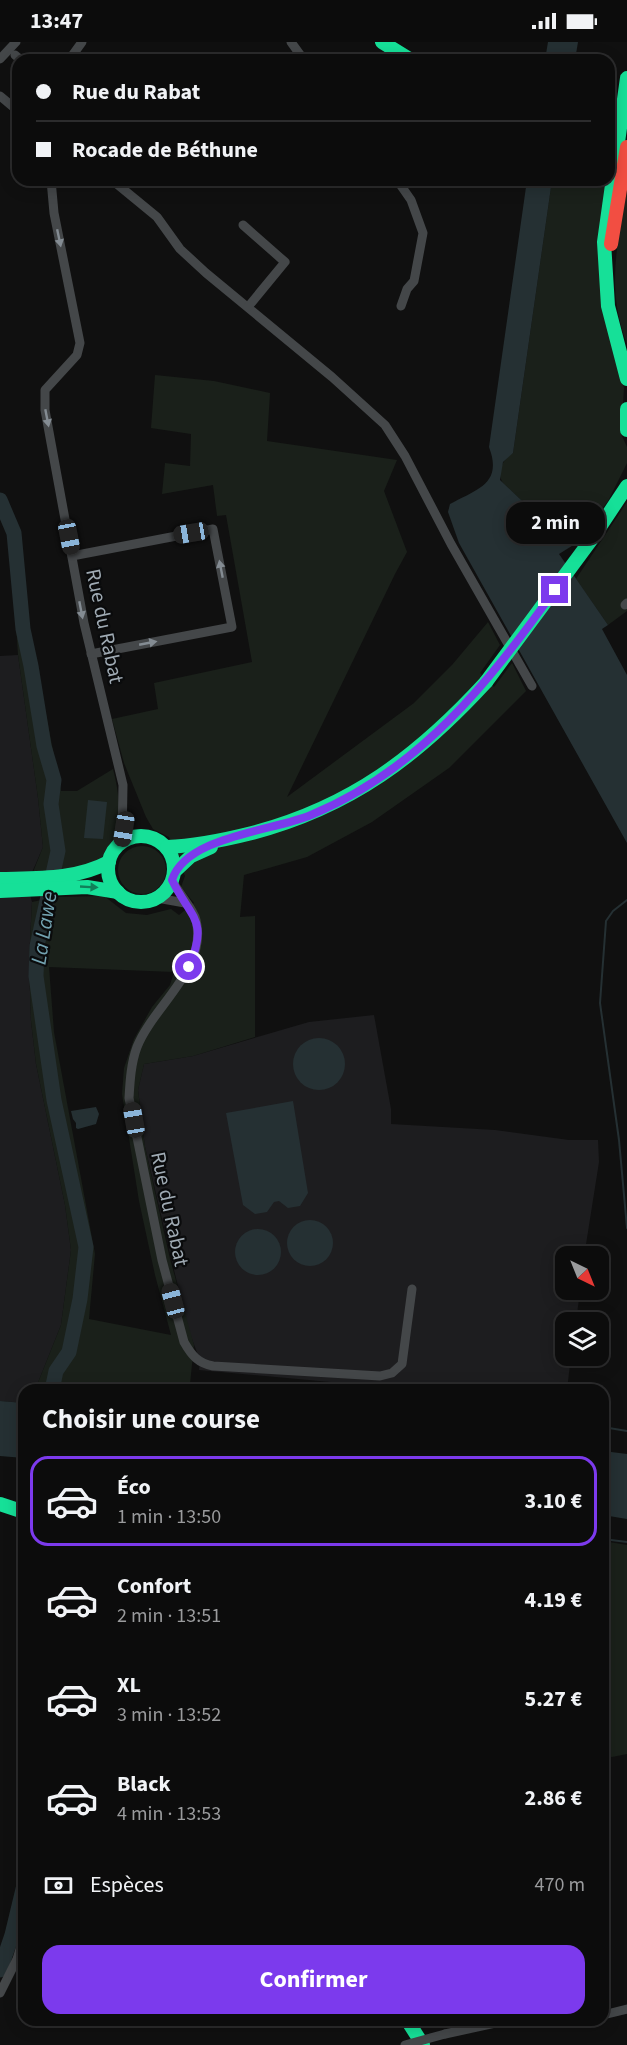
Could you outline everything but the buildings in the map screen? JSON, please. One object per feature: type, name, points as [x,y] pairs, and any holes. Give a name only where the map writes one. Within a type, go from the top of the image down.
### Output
[{"type":"main road","points":[[382,42],[401,54]]},
{"type":"main road","points":[[615,175],[626,113],[622,107],[627,78]]},
{"type":"main road","points":[[605,282],[617,217],[616,186],[621,144]]},
{"type":"main road","points":[[613,186],[605,226],[605,282],[608,306],[627,378]]},
{"type":"main road","points":[[618,346],[627,360]]},
{"type":"main road","points":[[627,409],[627,430]]},
{"type":"main road","points":[[167,847],[230,837],[292,823],[360,791],[394,768],[436,734],[486,682],[594,536],[626,486]]},
{"type":"main road","points":[[118,892],[110,878],[109,862],[112,854],[122,842],[133,837],[153,838],[167,847],[174,863],[173,876]]},
{"type":"main road","points":[[0,879],[38,883],[60,882],[118,892],[137,902],[157,898],[166,890],[173,876],[191,856],[230,837]]},
{"type":"main road","points":[[60,882],[96,871],[109,862]]},
{"type":"main road","points":[[0,891],[38,883]]},
{"type":"main road","points":[[0,1504],[18,1510]]},
{"type":"main road","points":[[411,2026],[423,2045]]},
{"type":"street","points":[[2,56],[16,42]]},
{"type":"street","points":[[0,96],[12,106]]},
{"type":"street","name":"Rue du Rabat","points":[[52,186],[54,213],[80,343],[77,355],[45,390],[45,410],[91,654],[123,785],[122,842]]},
{"type":"street","points":[[118,186],[157,217],[180,249],[365,405],[391,433],[532,686]]},
{"type":"street","points":[[401,186],[411,200],[423,233],[414,281],[407,290],[401,306]]},
{"type":"street","points":[[243,225],[285,262],[248,307]]},
{"type":"street","points":[[72,556],[213,529],[232,627],[91,654]]},
{"type":"street","name":"Rue du Rabat","points":[[173,876],[185,903],[196,919],[196,950],[189,967],[154,1016],[137,1048],[129,1098],[162,1260],[184,1342],[190,1354],[200,1363],[213,1366],[380,1376],[392,1373],[402,1364],[412,1289]]},
{"type":"street","points":[[157,898],[185,903]]},
{"type":"street","points":[[0,1993],[18,1956]]},
{"type":"street","points":[[609,2014],[627,2009]]},
{"type":"street","points":[[405,2045],[482,2026]]},
{"type":"shaded area","points":[[548,42],[578,42],[576,54],[546,54]]},
{"type":"shaded area","points":[[526,186],[551,186],[513,453],[503,462],[500,480],[542,520],[575,544],[559,554],[608,625],[602,629],[627,675],[627,843],[459,543],[448,512],[450,504],[478,489],[490,477],[493,469],[489,447]]},
{"type":"shaded area","points":[[551,186],[606,186],[600,232],[601,303],[624,388],[621,434],[627,447],[627,463],[608,501],[575,544],[542,520],[503,483],[500,470],[506,459],[513,453]]},
{"type":"shaded area","points":[[627,190],[627,344],[617,305],[615,267]]},
{"type":"shaded area","points":[[155,375],[214,381],[270,393],[267,441],[397,460],[384,491],[407,552],[287,797],[414,703],[452,665],[488,622],[500,645],[480,673],[494,687],[512,663],[526,691],[449,768],[372,822],[307,857],[244,875],[240,917],[255,916],[255,1037],[193,1056],[144,1064],[138,1090],[145,1147],[170,1259],[194,1345],[190,1384],[37,1384],[61,1325],[71,1250],[65,1205],[36,1064],[31,1021],[29,962],[32,902],[55,897],[104,896],[126,913],[147,915],[171,909],[179,915],[194,903],[181,887],[185,876],[169,837],[153,829],[146,817],[124,763],[112,719],[158,709],[154,683],[252,662],[226,515],[217,516],[213,485],[162,494],[165,463],[190,466],[191,434],[151,428]],"holes":[[[49,967],[174,972],[170,985],[152,1007],[134,1039],[124,1068],[122,1094],[139,1201],[171,1335],[89,1319],[95,1254],[54,1032]]]},
{"type":"shaded area","points":[[627,502],[627,611],[608,625],[576,579]]},
{"type":"shaded area","points":[[14,594],[26,595],[28,623],[61,791],[77,791],[113,769],[119,807],[116,834],[112,846],[104,856],[89,867],[33,872],[43,847],[18,655]]},
{"type":"shaded area","points":[[18,655],[38,798],[43,847],[27,884],[32,902],[29,962],[31,1021],[36,1064],[65,1205],[71,1250],[61,1325],[37,1384],[18,1384],[18,1402],[0,1401],[0,656]]},
{"type":"shaded area","points":[[88,800],[107,802],[103,839],[84,838]]},
{"type":"shaded area","points":[[142,846],[159,853],[166,870],[159,887],[142,894],[125,887],[118,870],[125,853]]},
{"type":"shaded area","points":[[374,1015],[391,1109],[391,1124],[495,1130],[569,1140],[598,1140],[599,1162],[586,1246],[555,1246],[555,1300],[579,1300],[577,1312],[555,1312],[555,1366],[570,1366],[568,1384],[352,1384],[199,1370],[200,1360],[188,1329],[145,1147],[138,1090],[144,1064],[193,1056],[309,1022]]},
{"type":"shaded area","points":[[319,1038],[329,1040],[337,1046],[343,1054],[345,1064],[343,1074],[337,1082],[329,1088],[319,1090],[309,1088],[301,1082],[295,1074],[293,1064],[295,1054],[301,1046],[309,1040]]},
{"type":"shaded area","points":[[293,1101],[308,1193],[300,1206],[288,1208],[279,1201],[274,1202],[267,1212],[255,1214],[243,1205],[226,1113]]},
{"type":"shaded area","points":[[96,1107],[99,1114],[96,1124],[76,1128],[71,1111]]},
{"type":"shaded area","points":[[310,1220],[326,1227],[333,1243],[326,1259],[310,1266],[294,1259],[287,1243],[294,1227]]},
{"type":"shaded area","points":[[258,1229],[274,1236],[281,1252],[274,1268],[258,1275],[242,1268],[235,1252],[242,1236]]},
{"type":"shaded area","points":[[0,1401],[18,1402],[18,1458],[0,1456]]},
{"type":"shaded area","points":[[609,1452],[627,1454],[627,1519],[609,1516]]},
{"type":"shaded area","points":[[609,1542],[627,1545],[627,1754],[609,1757]]},
{"type":"waterway","name":"La Lawe","points":[[0,500],[14,533],[23,629],[44,746],[54,780],[51,804],[58,851],[37,946],[36,976],[54,1100],[86,1247],[80,1299],[69,1352],[56,1371],[53,1384]]},
{"type":"waterway","points":[[627,900],[613,911],[606,921],[600,1003],[619,1140],[627,1228]]},
{"type":"waterway","points":[[609,1428],[627,1431]]},
{"type":"waterway","points":[[609,1540],[627,1542]]},
{"type":"waterway","name":"La Lawe","points":[[0,1970],[18,1910]]},
{"type":"traffic: fast","points":[[382,42],[401,54]]},
{"type":"traffic: fast","points":[[615,164],[627,78]]},
{"type":"traffic: fast","points":[[612,186],[604,242],[608,306],[627,379]]},
{"type":"traffic: fast","points":[[627,409],[627,430]]},
{"type":"traffic: fast","points":[[594,536],[627,486]]},
{"type":"traffic: fast","points":[[486,682],[594,536]]},
{"type":"traffic: fast","points":[[167,847],[210,842],[252,833],[321,809],[352,793],[381,776],[435,733],[486,682]]},
{"type":"traffic: fast","points":[[141,836],[154,839],[164,846],[171,856],[174,869],[171,882],[164,892],[154,899],[141,902],[128,899],[118,892],[111,882],[108,869],[111,856],[118,846],[128,839],[141,836]]},
{"type":"traffic: fast","points":[[174,872],[191,856],[211,847]]},
{"type":"traffic: fast","points":[[0,879],[70,875],[109,862]]},
{"type":"traffic: fast","points":[[0,891],[87,887],[118,892]]},
{"type":"traffic: fast","points":[[0,1504],[18,1510]]},
{"type":"traffic: fast","points":[[411,2026],[423,2045]]},
{"type":"traffic: jam","points":[[611,244],[627,147]]},
{"type":"route","points":[[189,967],[196,950],[197,928],[192,910],[185,903],[172,880],[179,866],[191,856],[230,837],[267,830],[312,815],[360,791],[385,775],[436,734],[462,709],[503,661],[555,590]]}]
